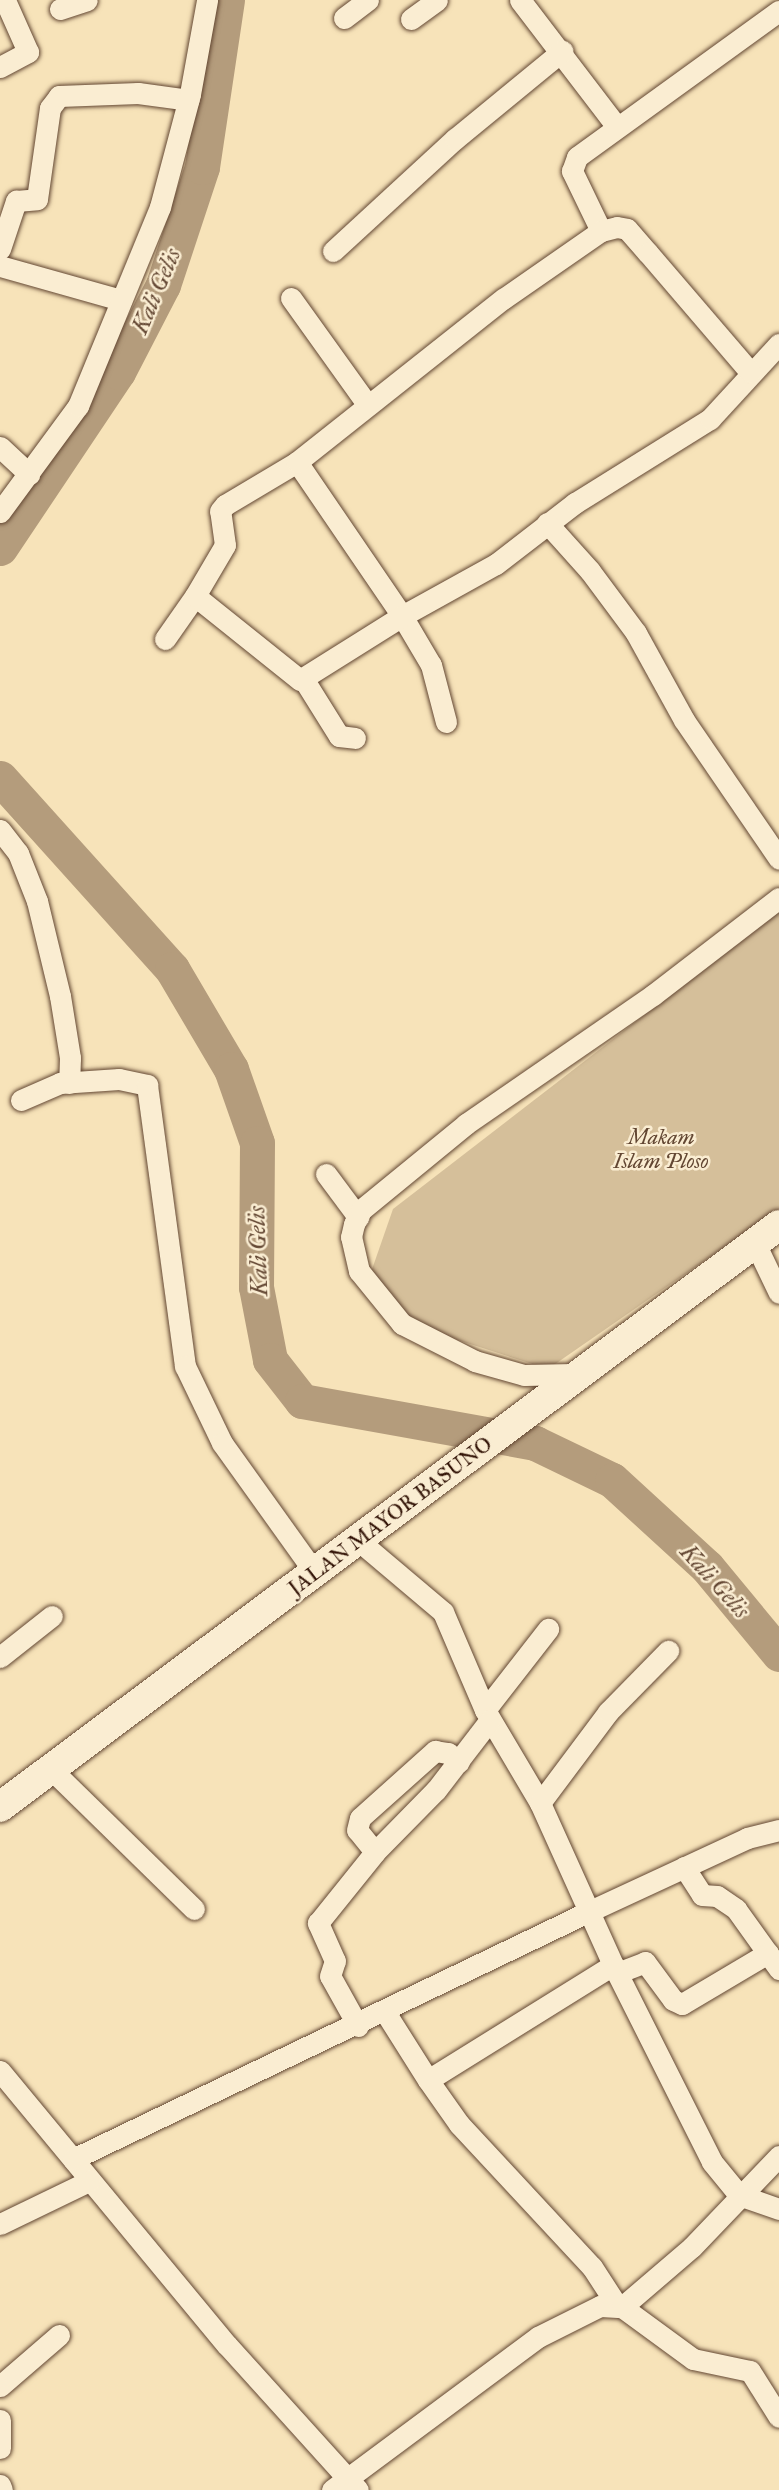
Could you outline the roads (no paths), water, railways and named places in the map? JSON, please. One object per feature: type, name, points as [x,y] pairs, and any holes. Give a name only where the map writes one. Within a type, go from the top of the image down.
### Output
[{"type":"main road","name":"JALAN MAYOR BASUNO","points":[[0,1807],[413,1501],[569,1379],[779,1225]]},
{"type":"street","points":[[0,67],[28,52],[5,0]]},
{"type":"street","points":[[60,9],[87,0]]},
{"type":"street","points":[[0,512],[78,406],[160,207],[189,100],[207,0]]},
{"type":"street","points":[[344,18],[368,0]]},
{"type":"street","points":[[411,19],[437,0]]},
{"type":"street","points":[[520,0],[562,51],[617,127]]},
{"type":"street","points":[[601,231],[572,165],[617,127],[779,11]]},
{"type":"street","points":[[333,251],[455,139],[562,51]]},
{"type":"street","points":[[0,249],[16,201],[37,199],[50,108],[59,96],[138,93],[189,100]]},
{"type":"street","points":[[165,639],[195,596],[225,545],[220,511],[225,505],[297,462],[503,299],[601,231],[627,229],[750,372]]},
{"type":"street","points":[[0,266],[121,300]]},
{"type":"street","points":[[291,298],[367,404]]},
{"type":"street","points":[[304,680],[402,616],[496,564],[547,523],[710,419],[750,372],[779,344]]},
{"type":"street","points":[[0,447],[29,474]]},
{"type":"street","points":[[297,462],[402,616],[431,665],[446,722]]},
{"type":"street","points":[[547,523],[590,571],[636,634],[684,720],[779,859]]},
{"type":"street","points":[[195,596],[295,677],[304,680],[339,736],[355,738]]},
{"type":"street","points":[[0,830],[18,853],[37,901],[60,996],[70,1058],[69,1083]]},
{"type":"street","points":[[569,1379],[524,1375],[475,1361],[402,1324],[359,1271],[351,1237],[358,1217],[466,1125],[653,995],[779,898]]},
{"type":"street","points":[[21,1100],[49,1085],[119,1079],[147,1085],[185,1366],[222,1443],[315,1573]]},
{"type":"street","points":[[327,1174],[358,1217]]},
{"type":"street","points":[[755,1242],[779,1293]]},
{"type":"street","points":[[359,1541],[443,1612],[488,1715],[514,1753],[540,1803],[615,1969],[712,2162],[739,2195],[779,2209]]},
{"type":"street","points":[[0,1657],[52,1616]]},
{"type":"street","points":[[358,2026],[330,1976],[335,1961],[317,1926],[374,1852],[459,1762],[548,1629]]},
{"type":"street","points":[[540,1803],[608,1712],[668,1651]]},
{"type":"street","points":[[374,1852],[357,1830],[360,1818],[435,1751],[448,1753],[459,1762]]},
{"type":"street","points":[[51,1769],[194,1909]]},
{"type":"street","points":[[73,2160],[358,2026],[684,1867],[747,1838],[779,1830]]},
{"type":"street","points":[[428,2080],[615,1969],[645,1962],[673,2000],[682,2004],[773,1961],[731,1904],[717,1896],[702,1895],[684,1867]]},
{"type":"street","points":[[385,2012],[459,2124],[592,2267],[619,2305],[693,2359],[750,2371],[779,2417]]},
{"type":"street","points":[[0,2071],[227,2345],[353,2482]]},
{"type":"street","points":[[332,2490],[353,2482],[538,2337],[582,2313],[619,2305],[692,2247],[779,2155]]},
{"type":"street","points":[[0,2224],[89,2181]]},
{"type":"street","points":[[0,2386],[59,2335]]},
{"type":"street","points":[[0,2420],[0,2448]]},
{"type":"street","points":[[0,2485],[2,2490]]},
{"type":"waterway","name":"Kali Gelis","points":[[0,548],[118,372],[163,285],[202,167],[227,0]]},
{"type":"waterway","name":"Kali Gelis","points":[[0,778],[172,969],[231,1069],[257,1143],[256,1287],[270,1360],[302,1401],[535,1443],[612,1480],[707,1567],[779,1654]]},
{"type":"park label","name":"Makam Islam Ploso","points":[[661,1149]]}]
